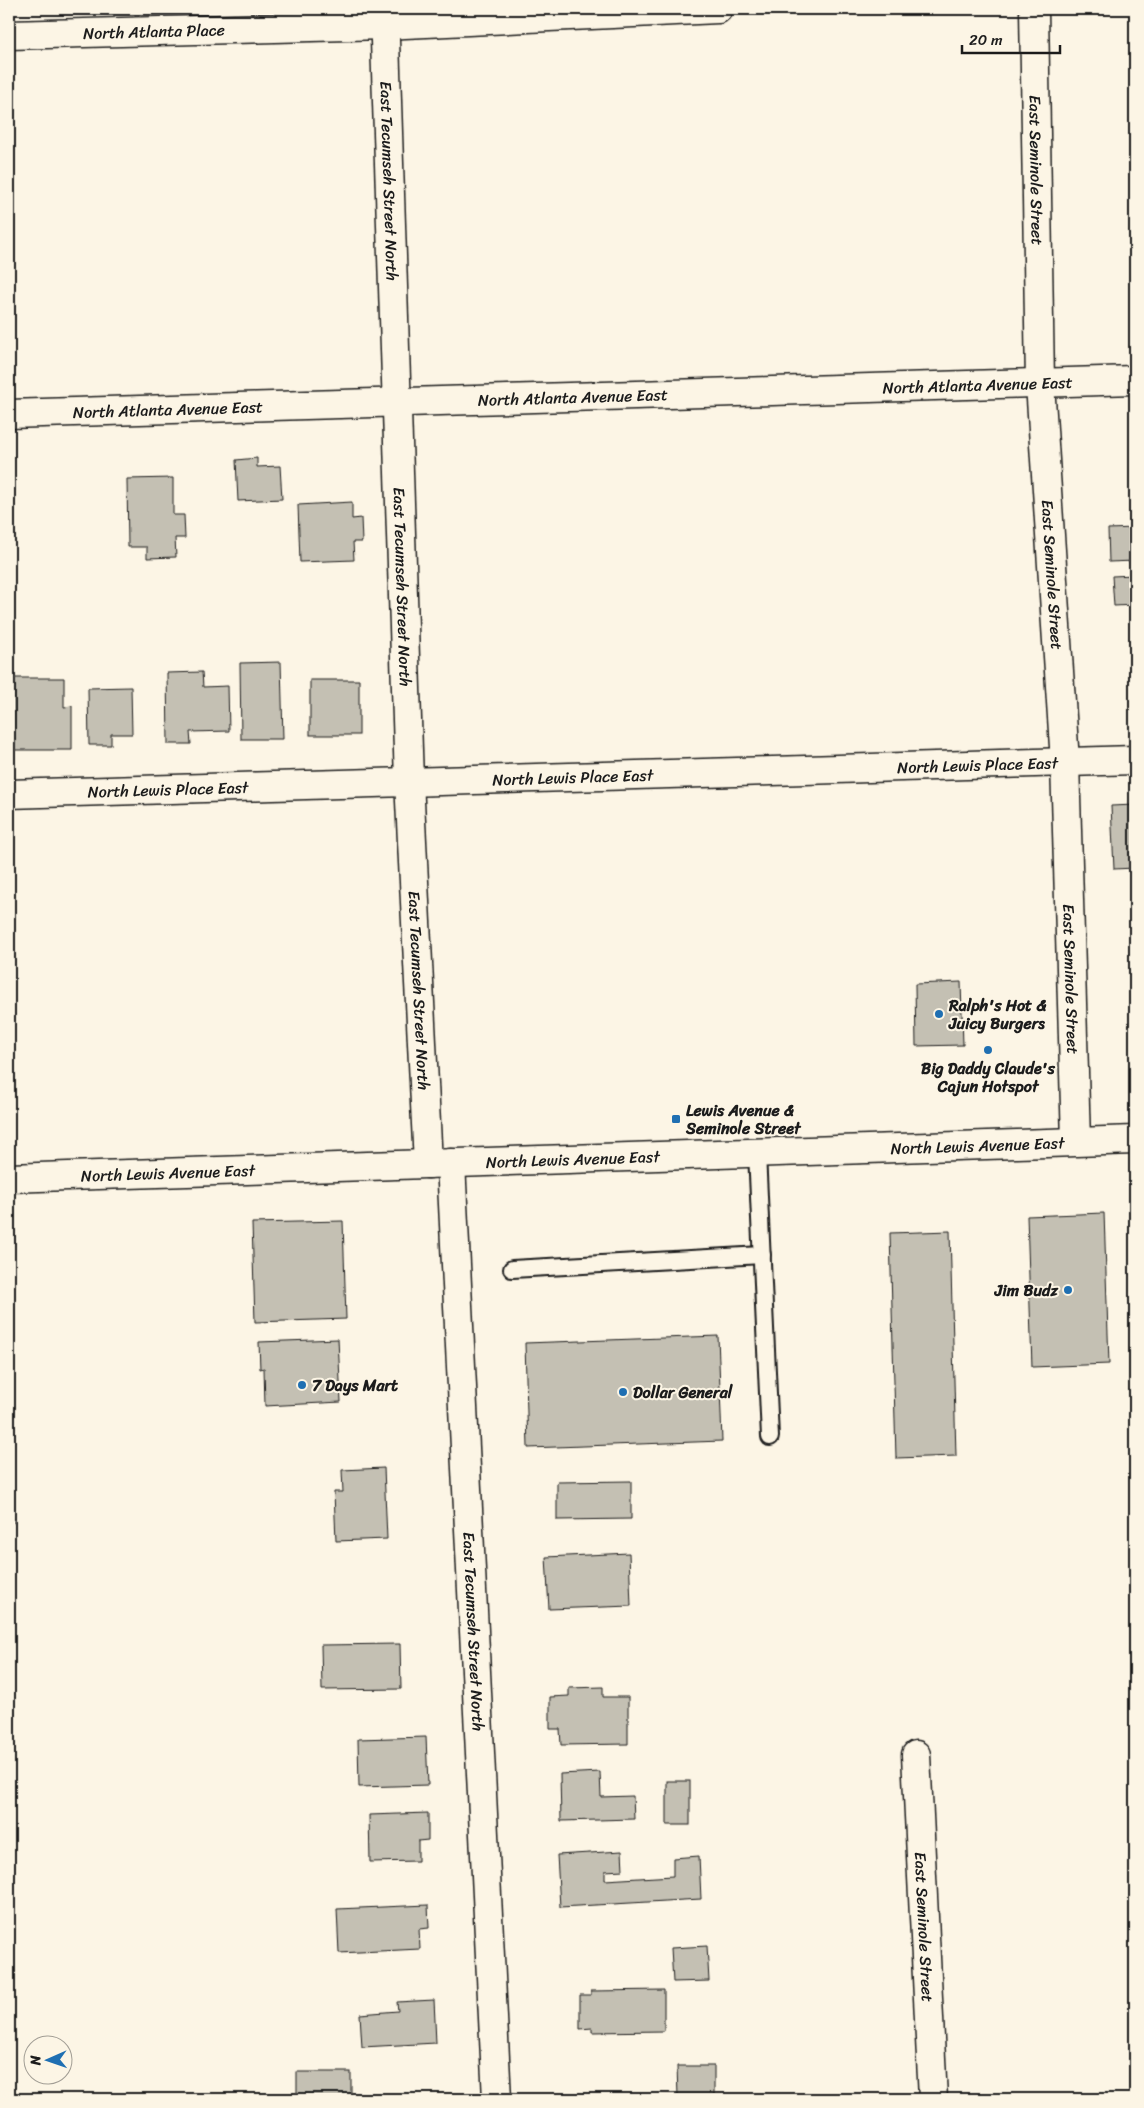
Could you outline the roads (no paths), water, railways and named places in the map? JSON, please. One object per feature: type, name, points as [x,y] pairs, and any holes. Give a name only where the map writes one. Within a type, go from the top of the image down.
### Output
[{"type":"street","name":"North Atlanta Place","points":[[9,35],[384,17],[718,9]]},
{"type":"street","name":"East Seminole Street","points":[[1034,9],[1040,384],[1065,762],[1076,1141]]},
{"type":"street","name":"East Tecumseh Street North","points":[[384,17],[409,781],[440,1164],[497,2099]]},
{"type":"street","name":"North Atlanta Avenue East","points":[[9,414],[1135,380]]},
{"type":"street","name":"North Lewis Place East","points":[[9,794],[1135,760]]},
{"type":"street","name":"North Lewis Avenue East","points":[[9,1178],[1135,1140]]},
{"type":"street","name":"East Seminole Street","points":[[916,1755],[933,2099]]},
{"type":"lane","points":[[757,1152],[770,1437]]},
{"type":"lane","points":[[512,1269],[762,1256]]},
{"type":"place","name":"Ralph's Hot & Juicy Burgers","points":[[939,1014]]},
{"type":"place","name":"Big Daddy Claude's Cajun Hotspot","points":[[988,1050]]},
{"type":"place","name":"Lewis Avenue & Seminole Street","points":[[676,1119]]},
{"type":"place","name":"Jim Budz","points":[[1068,1290]]},
{"type":"place","name":"7 Days Mart","points":[[302,1385]]},
{"type":"place","name":"Dollar General","points":[[623,1392]]}]
